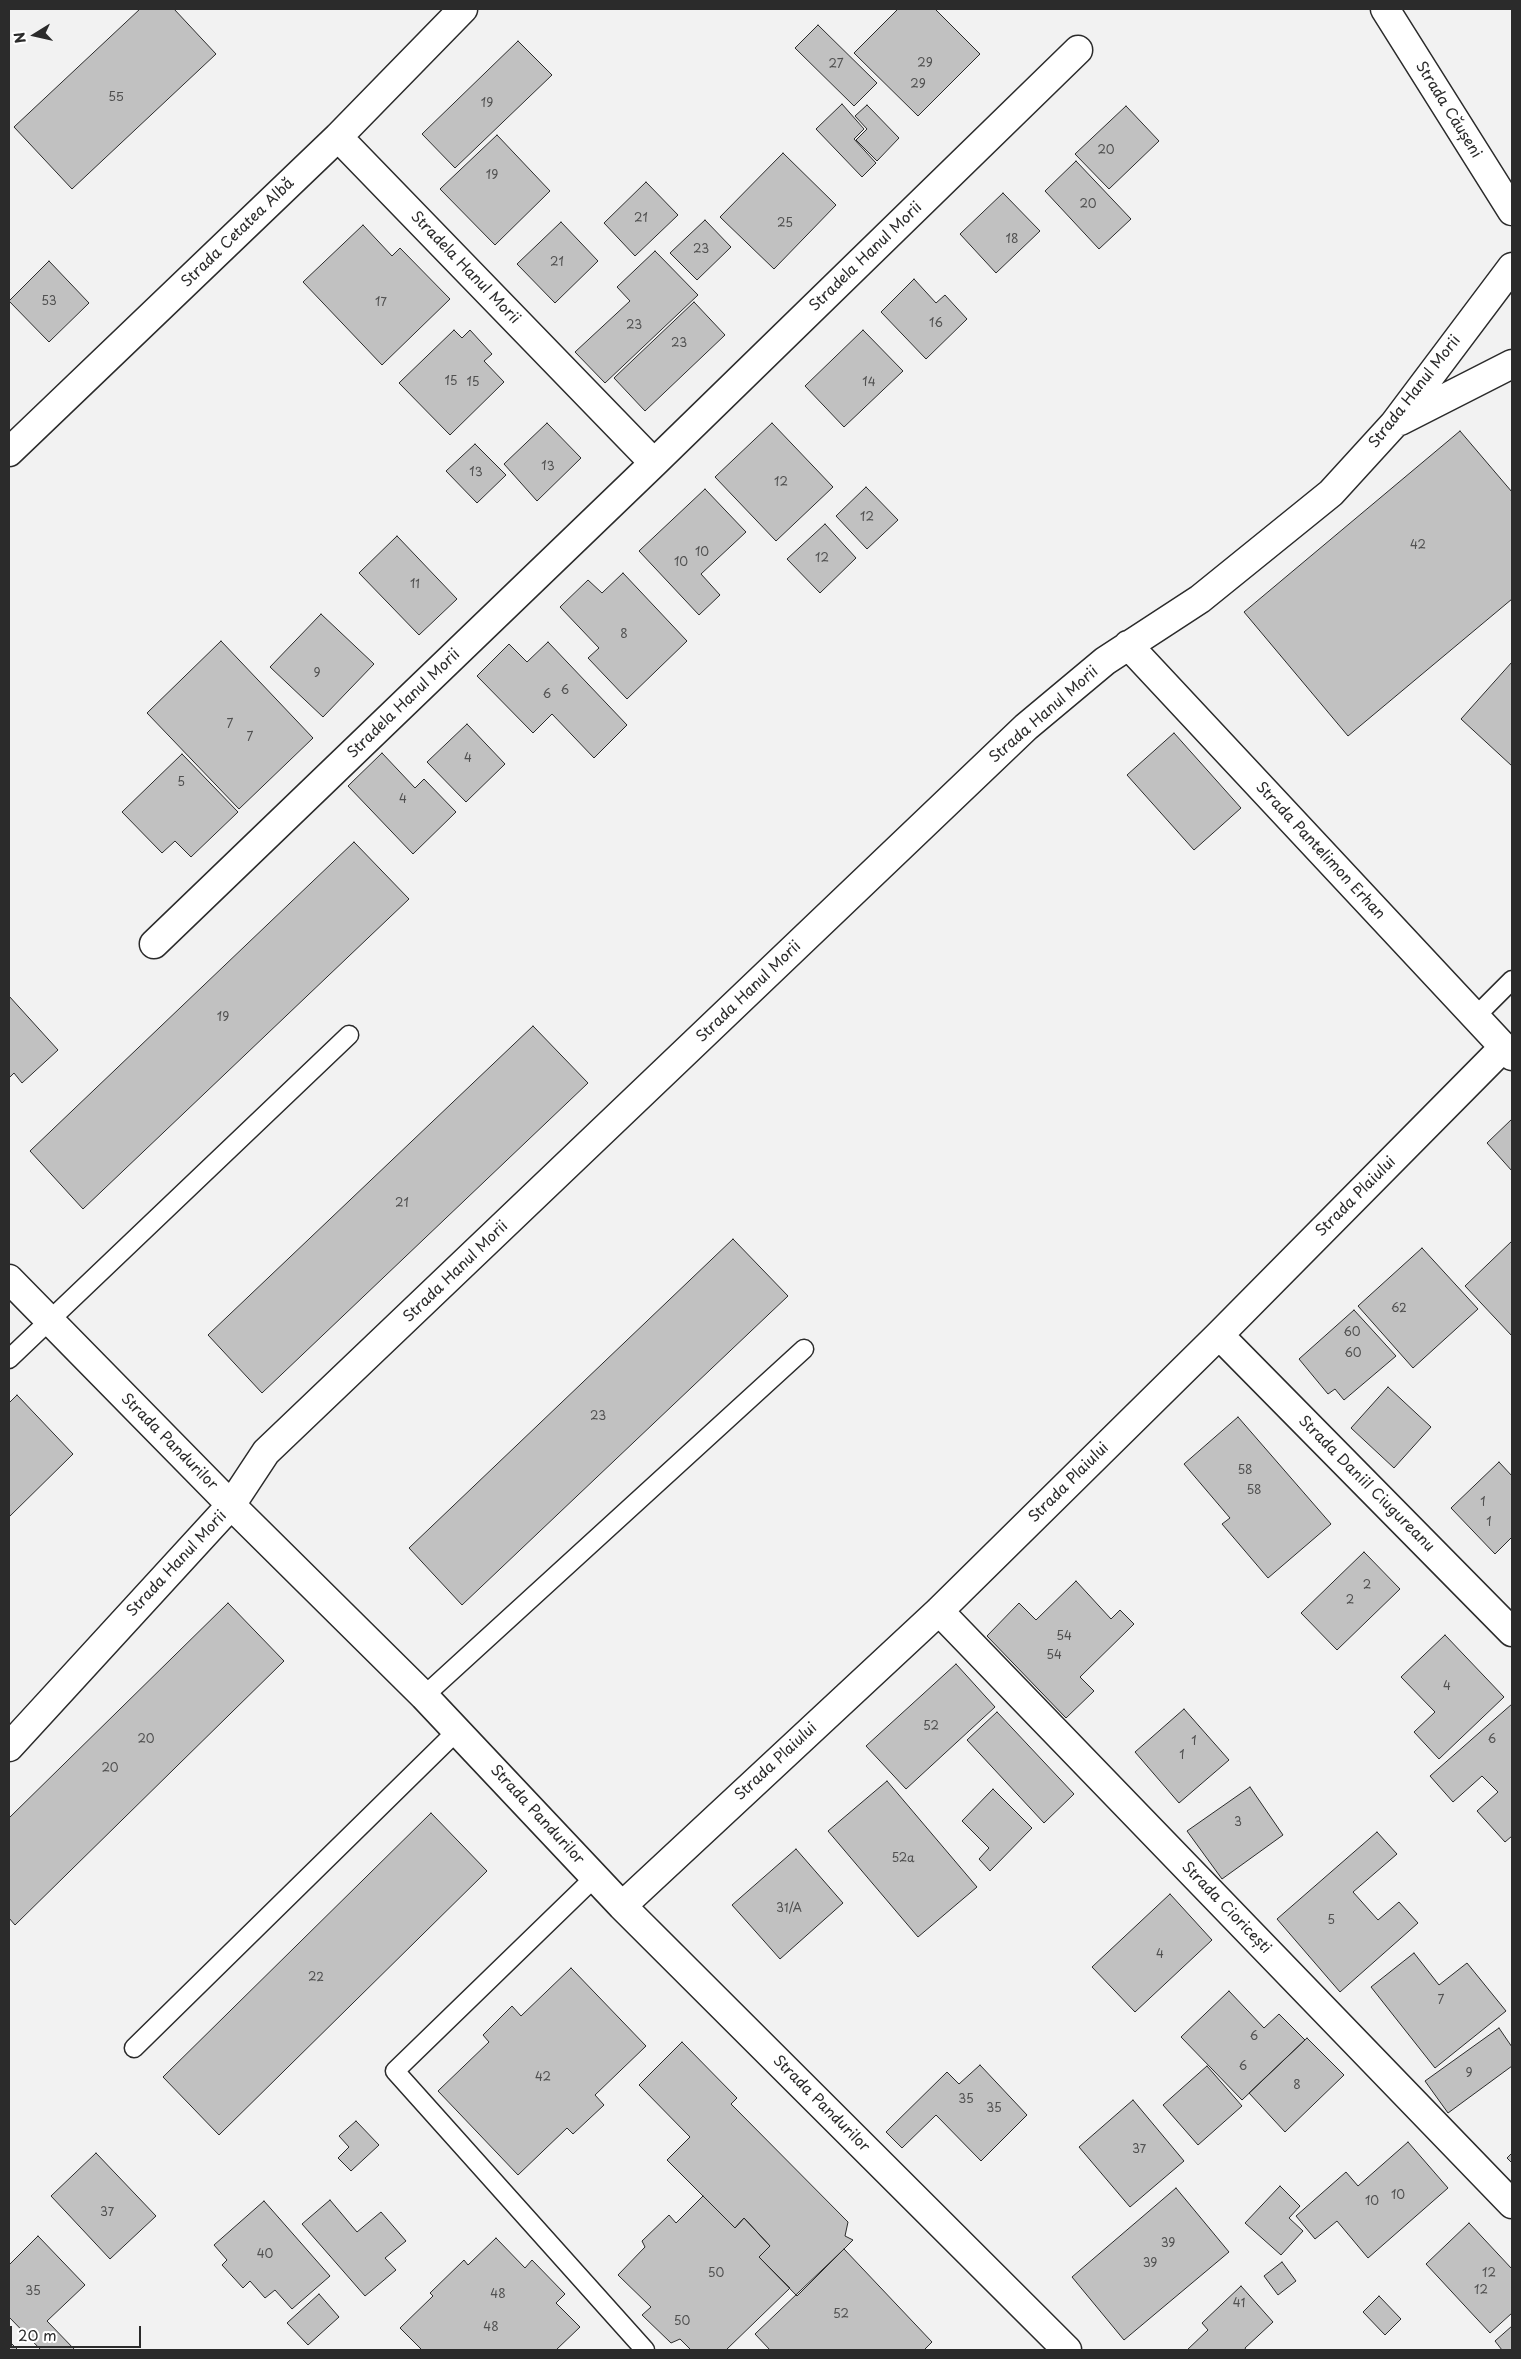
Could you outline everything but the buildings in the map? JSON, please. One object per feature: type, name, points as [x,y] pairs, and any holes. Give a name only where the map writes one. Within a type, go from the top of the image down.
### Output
[{"type":"street","name":"Strada Cetatea Albă","points":[[9,452],[338,137],[463,9]]},
{"type":"street","name":"Strada Căușeni","points":[[1385,9],[1512,211]]},
{"type":"street","name":"Stradela Hanul Morii","points":[[154,944],[654,463],[1078,50]]},
{"type":"street","name":"Stradela Hanul Morii","points":[[338,137],[654,463]]},
{"type":"street","name":"Strada Hanul Morii","points":[[9,1747],[231,1505],[266,1452],[1026,727],[1090,673],[1128,645],[1200,599],[1331,493],[1394,424],[1512,266]]},
{"type":"street","points":[[1394,424],[1512,364]]},
{"type":"street","name":"Strada Pantelimon Erhan","points":[[1128,645],[1508,1052]]},
{"type":"street","name":"Strada Plaiului","points":[[622,1906],[939,1611],[1508,1052]]},
{"type":"street","name":"Strada Pandurilor","points":[[9,1279],[231,1505],[458,1730],[622,1906],[1067,2350]]},
{"type":"street","name":"Strada Daniil Ciugureanu","points":[[1219,1335],[1512,1632]]},
{"type":"street","name":"Strada Cioricești","points":[[939,1611],[1512,2204]]},
{"type":"lane","points":[[1475,1017],[1512,980]]},
{"type":"lane","points":[[9,1359],[349,1035]]},
{"type":"lane","points":[[424,1696],[804,1349]]},
{"type":"lane","points":[[134,2048],[458,1730]]},
{"type":"lane","points":[[595,1876],[395,2071],[645,2350]]}]
